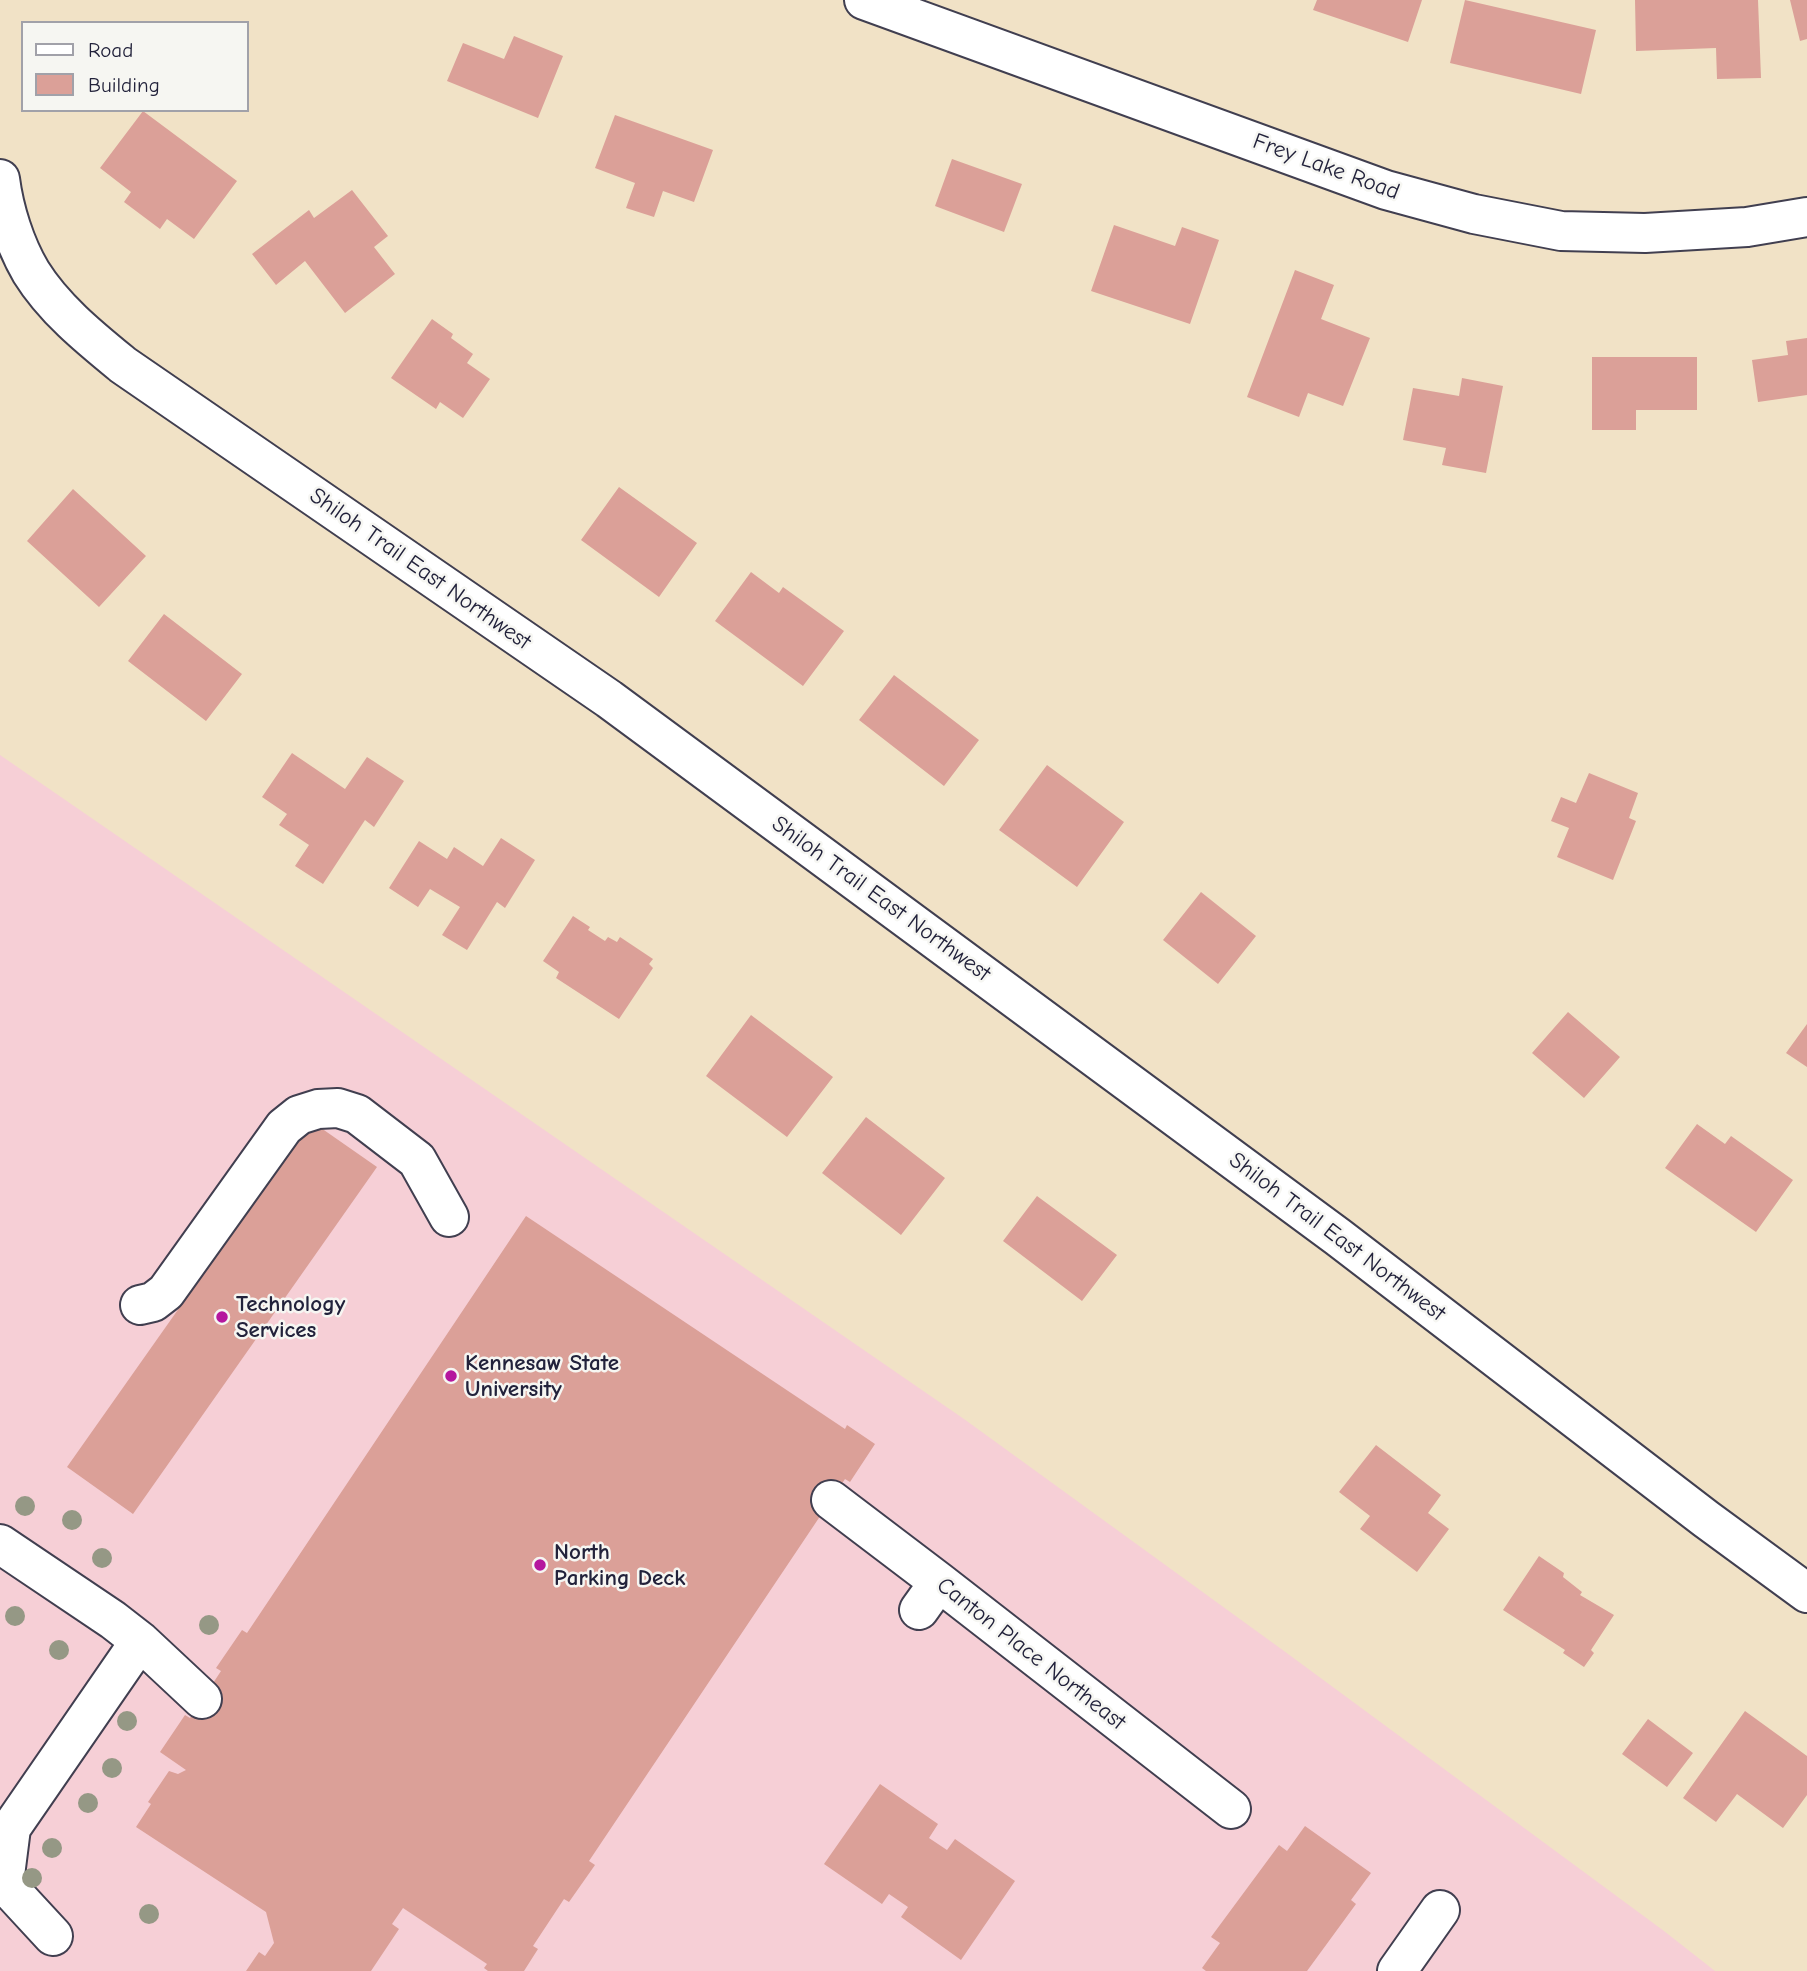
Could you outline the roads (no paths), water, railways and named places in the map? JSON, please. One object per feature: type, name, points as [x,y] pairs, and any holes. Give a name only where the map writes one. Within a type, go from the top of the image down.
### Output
[{"type":"street","name":"Frey Lake Road","points":[[864,0],[1385,190],[1475,214],[1561,231],[1646,233],[1747,227],[1807,217]]},
{"type":"street","name":"Shiloh Trail East Northwest","points":[[0,179],[2,197],[14,236],[31,272],[59,307],[90,338],[123,365],[620,708],[1338,1237],[1706,1519],[1807,1593]]},
{"type":"street","points":[[140,1305],[153,1302],[166,1292],[284,1128],[299,1115],[318,1109],[338,1108],[357,1114],[417,1160],[449,1217]]},
{"type":"street","name":"Canton Place Northeast","points":[[831,1500],[929,1596],[1231,1809]]},
{"type":"street","points":[[0,1544],[104,1613],[140,1641],[202,1699]]},
{"type":"street","points":[[53,1936],[4,1883],[11,1828],[140,1641]]},
{"type":"street","points":[[1397,1971],[1440,1910]]},
{"type":"place","name":"Technology Services","points":[[222,1317]]},
{"type":"place","name":"Kennesaw State University","points":[[451,1376]]},
{"type":"place","name":"North Parking Deck","points":[[540,1565]]}]
